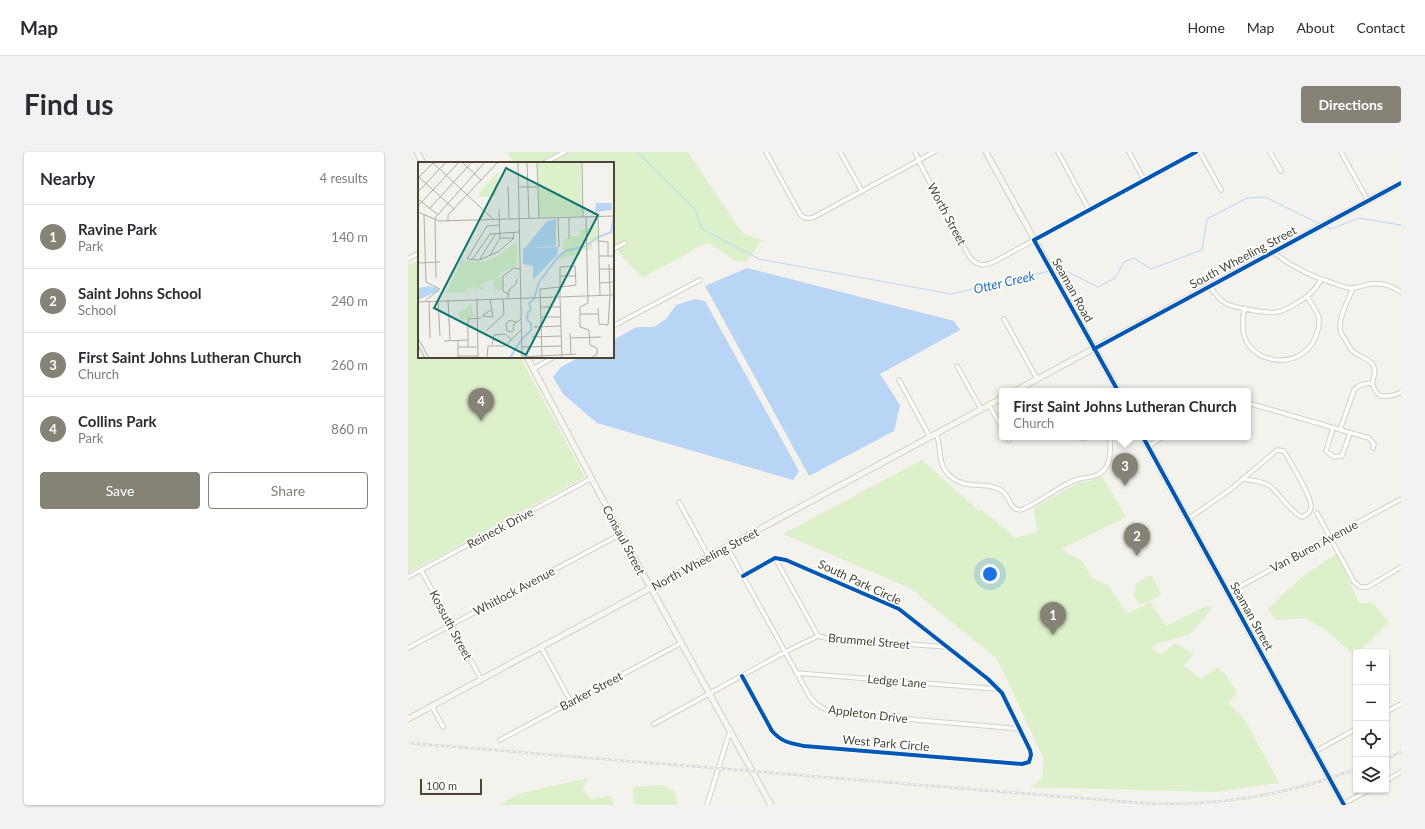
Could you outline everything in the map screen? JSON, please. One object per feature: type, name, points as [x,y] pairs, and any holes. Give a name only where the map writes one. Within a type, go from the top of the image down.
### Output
[{"type":"street","points":[[417,152],[422,162]]},
{"type":"street","points":[[546,162],[565,152]]},
{"type":"street","points":[[766,152],[798,212],[803,217],[813,217],[934,152]]},
{"type":"street","points":[[840,152],[862,191]]},
{"type":"street","name":"Worth Street","points":[[915,152],[969,256],[973,260],[979,264],[986,265],[1034,240]]},
{"type":"street","name":"Seaman Road","points":[[986,152],[1094,349]]},
{"type":"street","points":[[1058,152],[1089,210]]},
{"type":"street","points":[[1129,152],[1144,180]]},
{"type":"street","points":[[1034,240],[1196,152]]},
{"type":"street","points":[[1200,152],[1220,190]]},
{"type":"street","points":[[1270,152],[1280,171]]},
{"type":"street","points":[[1341,152],[1368,201]]},
{"type":"street","name":"South Wheeling Street","points":[[1094,349],[1401,183]]},
{"type":"street","points":[[614,248],[625,243]]},
{"type":"street","points":[[1272,252],[1291,266],[1321,279],[1353,288],[1373,284],[1394,287],[1401,292]]},
{"type":"street","points":[[408,259],[418,254]]},
{"type":"street","points":[[1210,286],[1215,295],[1227,304],[1258,311],[1276,312],[1282,311],[1306,296],[1317,287],[1321,279]]},
{"type":"street","points":[[614,325],[700,280]]},
{"type":"street","points":[[1353,288],[1342,316],[1341,333],[1352,351],[1372,363],[1375,372],[1372,386],[1380,396],[1394,396],[1401,392]]},
{"type":"street","points":[[1245,308],[1242,332],[1248,345],[1259,356],[1282,361],[1296,358],[1306,351],[1314,342],[1320,323],[1319,316],[1306,296]]},
{"type":"street","points":[[1004,319],[1037,379]]},
{"type":"street","points":[[1020,388],[1094,349],[1116,388]]},
{"type":"street","name":"Consaul Street","points":[[528,358],[621,534],[771,805]]},
{"type":"street","points":[[533,369],[552,358]]},
{"type":"street","points":[[957,366],[981,409]]},
{"type":"street","points":[[899,380],[930,437]]},
{"type":"street","points":[[1340,430],[1356,387],[1362,384],[1372,383]]},
{"type":"street","name":"North Wheeling Street","points":[[408,719],[999,400]]},
{"type":"street","points":[[1251,404],[1369,438],[1374,444],[1373,448]]},
{"type":"street","points":[[989,405],[999,420]]},
{"type":"street","points":[[1333,428],[1326,451],[1334,457],[1342,456],[1350,433]]},
{"type":"street","points":[[936,434],[939,442],[943,468],[947,474],[955,480],[965,484],[988,486],[1002,490],[1008,496],[1011,505],[1021,510],[1026,509],[1066,484],[1090,477],[1104,470],[1109,460],[1110,440]]},
{"type":"street","name":"Seaman Street","points":[[1145,440],[1344,805]]},
{"type":"street","points":[[1148,446],[1158,440]]},
{"type":"street","points":[[1188,519],[1242,479],[1277,450],[1283,450],[1309,497],[1311,508],[1309,513],[1302,516],[1295,513],[1270,486],[1264,483],[1242,479]]},
{"type":"street","name":"Reineck Drive","points":[[408,577],[592,478]]},
{"type":"street","name":"Van Buren Avenue","points":[[1228,593],[1401,499]]},
{"type":"street","points":[[679,502],[709,557]]},
{"type":"street","points":[[1318,513],[1352,579],[1360,587],[1371,586],[1401,567]]},
{"type":"street","name":"Whitlock Avenue","points":[[408,648],[621,534]]},
{"type":"street","name":"Appleton Drive","points":[[727,547],[796,673],[810,697],[818,706],[825,710],[838,713],[1021,729]]},
{"type":"street","points":[[743,576],[775,558],[818,636]]},
{"type":"street","name":"South Park Circle","points":[[775,558],[796,563],[899,609],[998,689],[1005,697],[1021,729]]},
{"type":"street","name":"Kossuth Street","points":[[421,570],[481,679]]},
{"type":"street","name":"Brummel Street","points":[[654,724],[784,652],[818,636],[826,638],[947,647]]},
{"type":"street","name":"Barker Street","points":[[500,740],[681,643]]},
{"type":"street","points":[[541,647],[571,702]]},
{"type":"street","name":"Ledge Lane","points":[[796,673],[998,689]]},
{"type":"street","name":"West Park Circle","points":[[742,676],[772,731],[778,738],[785,742],[804,746],[1022,764],[1029,762],[1031,755],[1021,729]]},
{"type":"street","points":[[1389,710],[1401,704]]},
{"type":"street","points":[[432,706],[443,727]]},
{"type":"street","points":[[1314,752],[1353,730]]},
{"type":"street","points":[[707,805],[730,731]]},
{"type":"street","points":[[1389,779],[1401,772]]},
{"type":"street","points":[[1344,805],[1364,793]]},
{"type":"green space","points":[[506,152],[688,152],[743,234],[762,240],[746,262],[736,261],[708,242],[642,278],[614,247],[614,162],[513,162]]},
{"type":"green space","points":[[418,260],[418,358],[521,358],[585,477],[408,573],[408,265]]},
{"type":"green space","points":[[922,460],[979,511],[981,509],[1016,538],[1037,532],[1034,508],[1078,483],[1091,481],[1102,476],[1126,517],[1061,549],[1083,562],[1092,578],[1108,585],[1127,614],[1150,602],[1166,626],[1208,605],[1211,610],[1190,634],[1160,643],[1152,648],[1160,655],[1175,643],[1194,654],[1184,666],[1201,679],[1218,668],[1227,676],[1237,694],[1228,702],[1245,720],[1279,783],[1213,792],[1030,787],[1042,779],[1044,759],[997,659],[910,588],[783,534]]},
{"type":"green space","points":[[1337,553],[1359,603],[1373,603],[1389,622],[1362,649],[1353,649],[1353,654],[1328,632],[1305,618],[1276,620],[1268,609],[1302,577]]},
{"type":"green space","points":[[1151,575],[1161,593],[1159,596],[1140,605],[1134,595],[1137,583]]},
{"type":"green space","points":[[589,778],[582,789],[591,799],[610,796],[614,805],[498,805],[521,793]]},
{"type":"green space","points":[[663,785],[675,792],[678,805],[635,805],[633,798],[633,787]]},
{"type":"water","points":[[747,268],[954,321],[960,330],[880,374],[900,405],[894,431],[809,476],[705,286]]},
{"type":"water","points":[[695,299],[705,301],[799,471],[793,480],[597,423],[563,394],[553,377],[561,367],[578,358],[614,358],[614,339],[637,327],[654,327],[666,319],[676,305]]},
{"type":"waterway","name":"Otter Creek","points":[[637,152],[695,209],[702,229],[759,259],[951,294],[1050,271]]},
{"type":"waterway","name":"Otter Creek","points":[[1053,271],[1062,269],[1098,287],[1115,278],[1124,262],[1134,258],[1151,269],[1202,250],[1207,219],[1247,198],[1265,197],[1320,224]]},
{"type":"waterway","name":"Otter Creek","points":[[1325,226],[1331,229],[1359,218],[1401,225]]},
{"type":"railway","points":[[408,743],[1154,804],[1206,802],[1256,796],[1307,785],[1353,770]]},
{"type":"railway","points":[[1389,758],[1401,752]]},
{"type":"cycle path","points":[[1116,388],[1034,240],[1196,152]]},
{"type":"cycle path","points":[[1094,349],[1401,183]]},
{"type":"cycle path","points":[[1145,440],[1344,805]]},
{"type":"cycle path","points":[[742,676],[772,731],[779,738],[790,743],[804,746],[1022,764],[1029,762],[1031,755],[1030,750],[1002,693],[988,679],[899,609],[786,560],[775,558],[743,576]]},
{"type":"place","name":"Collins Park","points":[[481,421]]},
{"type":"place","name":"First Saint Johns Lutheran Church","points":[[1125,486]]},
{"type":"place","name":"Saint Johns School","points":[[1137,556]]},
{"type":"place","name":"Ravine Park","points":[[1053,635]]}]
